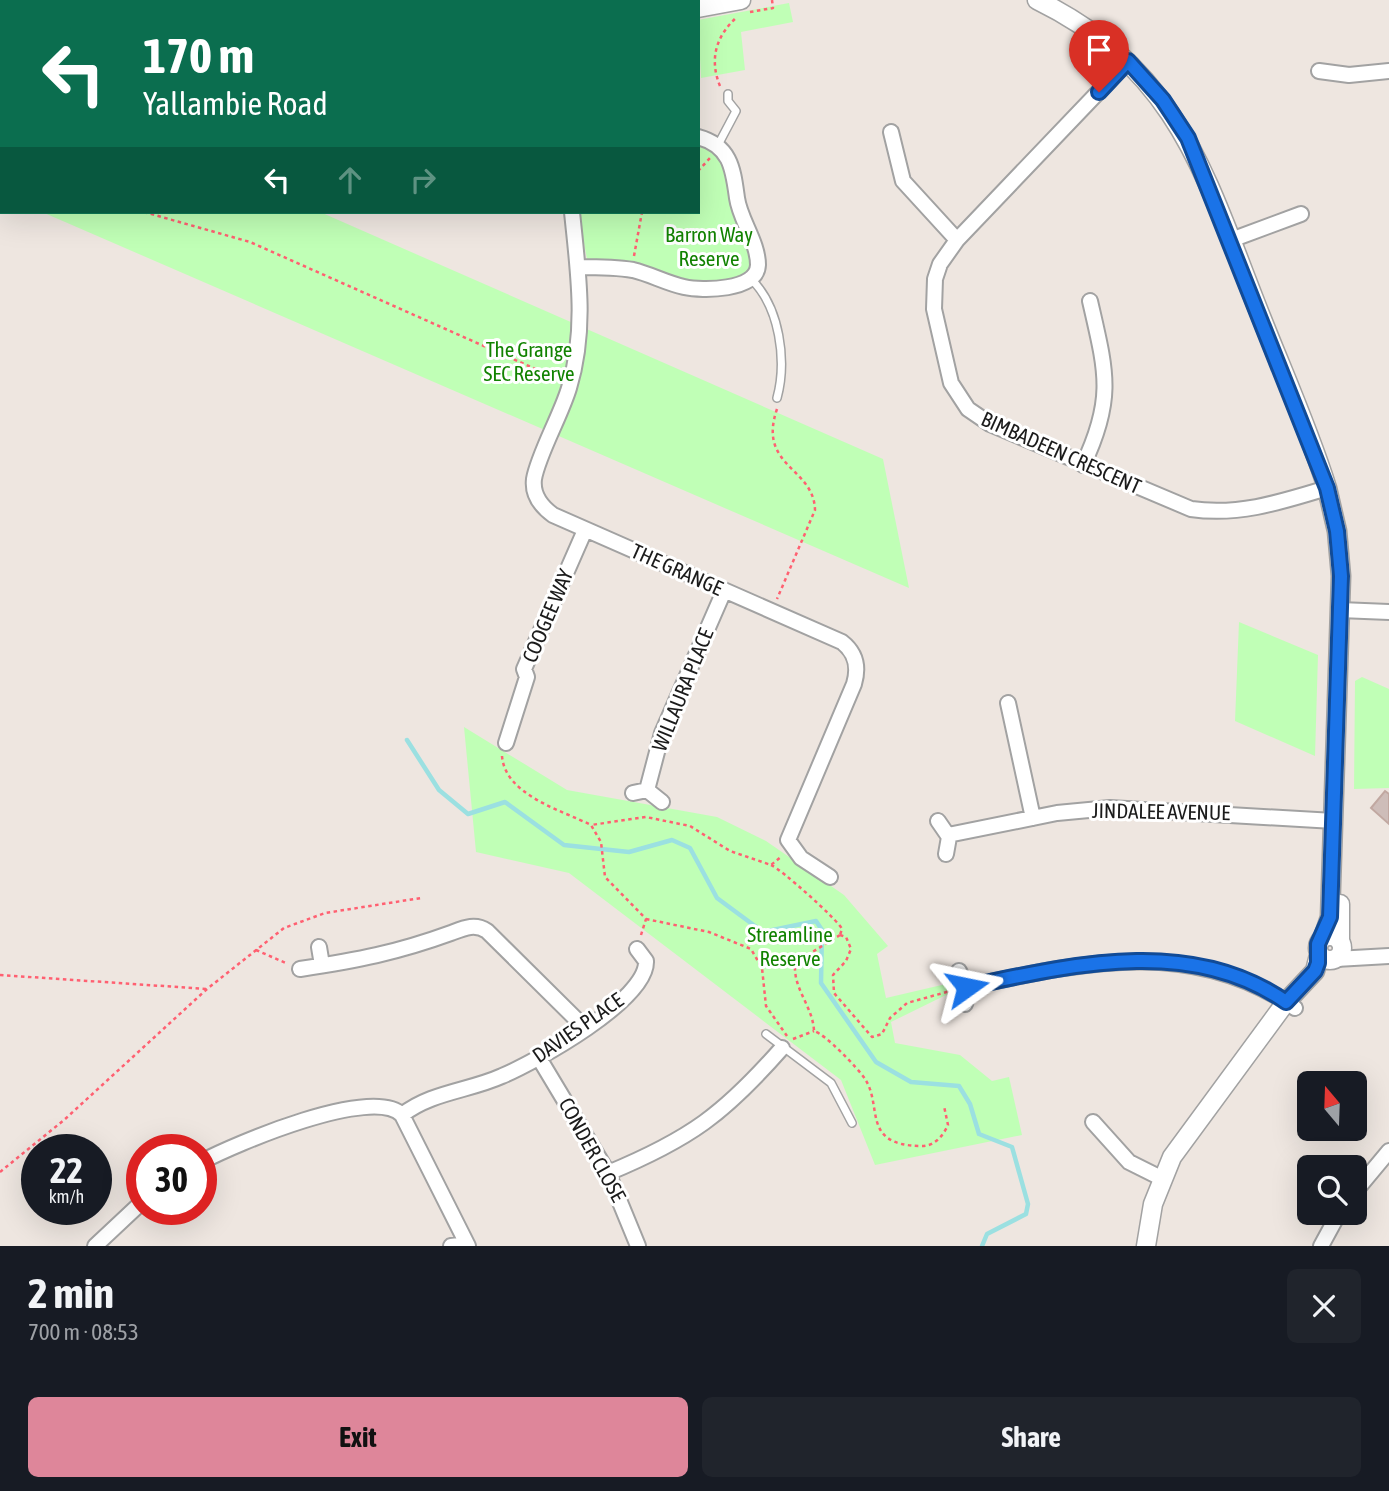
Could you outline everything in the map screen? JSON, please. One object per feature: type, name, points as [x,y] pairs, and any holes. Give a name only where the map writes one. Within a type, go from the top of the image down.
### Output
[{"type":"street","points":[[700,8],[741,0]]},
{"type":"street","points":[[1037,0],[1059,7],[1128,61],[1163,100],[1188,138],[1231,240],[1327,488],[1340,553],[1334,821],[1340,873],[1332,950],[1290,1005],[1267,1044],[1227,1084],[1185,1137],[1161,1178],[1146,1246]]},
{"type":"street","name":"BIMBADEEN CRESCENT","points":[[1128,61],[957,240],[940,264],[933,294],[948,376],[956,393],[977,417],[1178,505],[1207,511],[1250,510],[1327,488]]},
{"type":"street","points":[[1319,71],[1349,75],[1389,71]]},
{"type":"street","points":[[891,132],[904,181],[915,198],[957,240]]},
{"type":"street","points":[[579,267],[632,270],[695,289],[730,287],[751,279],[756,273],[758,261],[737,201],[731,161],[718,145],[700,138]]},
{"type":"street","name":"THE GRANGE","points":[[572,214],[579,267],[579,338],[570,385],[537,470],[534,487],[546,510],[585,530],[842,642],[852,652],[857,667],[854,684],[788,840]]},
{"type":"street","points":[[1231,240],[1301,214]]},
{"type":"street","points":[[1083,465],[1101,424],[1106,390],[1103,358],[1090,301]]},
{"type":"street","name":"COOGEE WAY","points":[[506,743],[527,677],[524,669],[585,530]]},
{"type":"street","name":"WILLAURA PLACE","points":[[662,802],[640,792],[662,733],[724,591]]},
{"type":"street","points":[[1340,610],[1389,612]]},
{"type":"street","points":[[1008,703],[1033,818]]},
{"type":"street","name":"JINDALEE AVENUE","points":[[948,835],[1083,810],[1143,807],[1334,821]]},
{"type":"street","points":[[938,821],[948,835],[946,855]]},
{"type":"street","points":[[788,840],[801,858],[830,877]]},
{"type":"street","points":[[300,969],[387,955],[462,928],[478,927],[487,931],[585,1028]]},
{"type":"street","points":[[319,947],[322,965]]},
{"type":"street","name":"DAVIES PLACE","points":[[402,1115],[418,1103],[478,1086],[539,1058],[585,1028],[612,1008],[644,976],[646,961],[637,949]]},
{"type":"street","points":[[1332,950],[1383,957]]},
{"type":"street","points":[[967,987],[1084,963],[1137,960],[1200,967],[1231,976],[1290,1005]]},
{"type":"street","points":[[959,971],[967,987],[965,1004]]},
{"type":"street","points":[[608,1173],[665,1149],[716,1116],[738,1097],[782,1048]]},
{"type":"street","name":"CONDER CLOSE","points":[[539,1058],[608,1173],[638,1246]]},
{"type":"street","points":[[217,1154],[253,1137],[308,1119],[378,1106],[393,1107],[402,1115],[462,1245]]},
{"type":"street","points":[[1093,1122],[1129,1161],[1161,1178]]},
{"type":"street","points":[[1367,1177],[1389,1151]]},
{"type":"street","points":[[95,1246],[126,1217]]},
{"type":"street","points":[[1321,1246],[1332,1225]]},
{"type":"lane","points":[[718,145],[736,111],[728,101],[728,94]]},
{"type":"lane","points":[[751,279],[768,300],[775,329],[783,370],[777,398]]},
{"type":"lane","points":[[766,1034],[831,1083],[852,1123]]},
{"type":"path","points":[[728,94],[720,85],[714,66],[719,38],[729,25],[745,13],[773,8],[772,0]]},
{"type":"path","points":[[151,214],[250,242],[570,385]]},
{"type":"path","points":[[632,270],[642,214]]},
{"type":"path","points":[[768,610],[780,593],[815,510],[808,489],[772,440],[770,428],[777,398]]},
{"type":"path","points":[[506,743],[501,757],[504,772],[517,787],[591,825],[601,842],[605,877],[646,919],[709,932],[751,949],[762,968],[766,1006],[789,1039],[814,1031],[827,1036],[865,1079],[876,1123],[894,1140],[916,1146],[932,1144],[948,1125],[944,1106]]},
{"type":"path","points":[[591,825],[646,817],[690,826],[730,851],[785,871],[815,903],[837,920],[842,929],[839,936],[797,962],[795,970],[800,990],[811,1009],[814,1031]]},
{"type":"path","points":[[771,865],[784,852],[788,840]]},
{"type":"path","points":[[0,1172],[64,1120],[206,989],[284,928],[324,913],[421,898]]},
{"type":"path","points":[[637,949],[646,919]]},
{"type":"path","points":[[839,936],[846,937],[851,949],[846,961],[833,975],[834,993],[872,1037],[881,1034],[890,1018],[907,1003],[967,987]]},
{"type":"path","points":[[256,950],[300,969]]},
{"type":"path","points":[[0,975],[206,989]]},
{"type":"green space","points":[[789,3],[793,22],[741,32],[745,70],[701,78],[700,20]]},
{"type":"green space","name":"Barron Way Reserve","points":[[700,144],[715,150],[725,162],[753,263],[746,277],[706,285],[587,259],[578,214],[700,214]]},
{"type":"green space","name":"The Grange SEC Reserve","points":[[47,214],[325,214],[883,459],[909,588]]},
{"type":"green space","points":[[1239,622],[1318,655],[1315,756],[1235,721]]},
{"type":"green space","points":[[1362,677],[1389,689],[1389,788],[1354,789],[1355,681]]},
{"type":"green space","name":"Streamline Reserve","points":[[464,727],[567,790],[717,817],[766,841],[844,895],[888,946],[877,954],[886,998],[946,984],[948,994],[891,1022],[895,1043],[960,1055],[992,1081],[1009,1077],[1022,1135],[875,1165],[841,1080],[569,873],[476,852]]},
{"type":"building","points":[[1385,791],[1389,794],[1389,824],[1371,808]]},
{"type":"waterway","points":[[407,740],[439,790],[468,814],[505,802],[564,845],[629,852],[672,840],[690,848],[717,898],[763,932],[816,921],[822,930],[821,983],[876,1062],[911,1082],[959,1086],[970,1104],[979,1134],[1012,1147],[1028,1204],[1026,1214],[987,1234],[982,1246]]},
{"type":"route","points":[[967,987],[1084,963],[1137,960],[1200,967],[1252,983],[1286,1002],[1315,971],[1319,955],[1317,947],[1328,928],[1330,917],[1329,873],[1334,821],[1341,576],[1337,531],[1327,488],[1188,138],[1163,100],[1128,61],[1099,92]]}]
